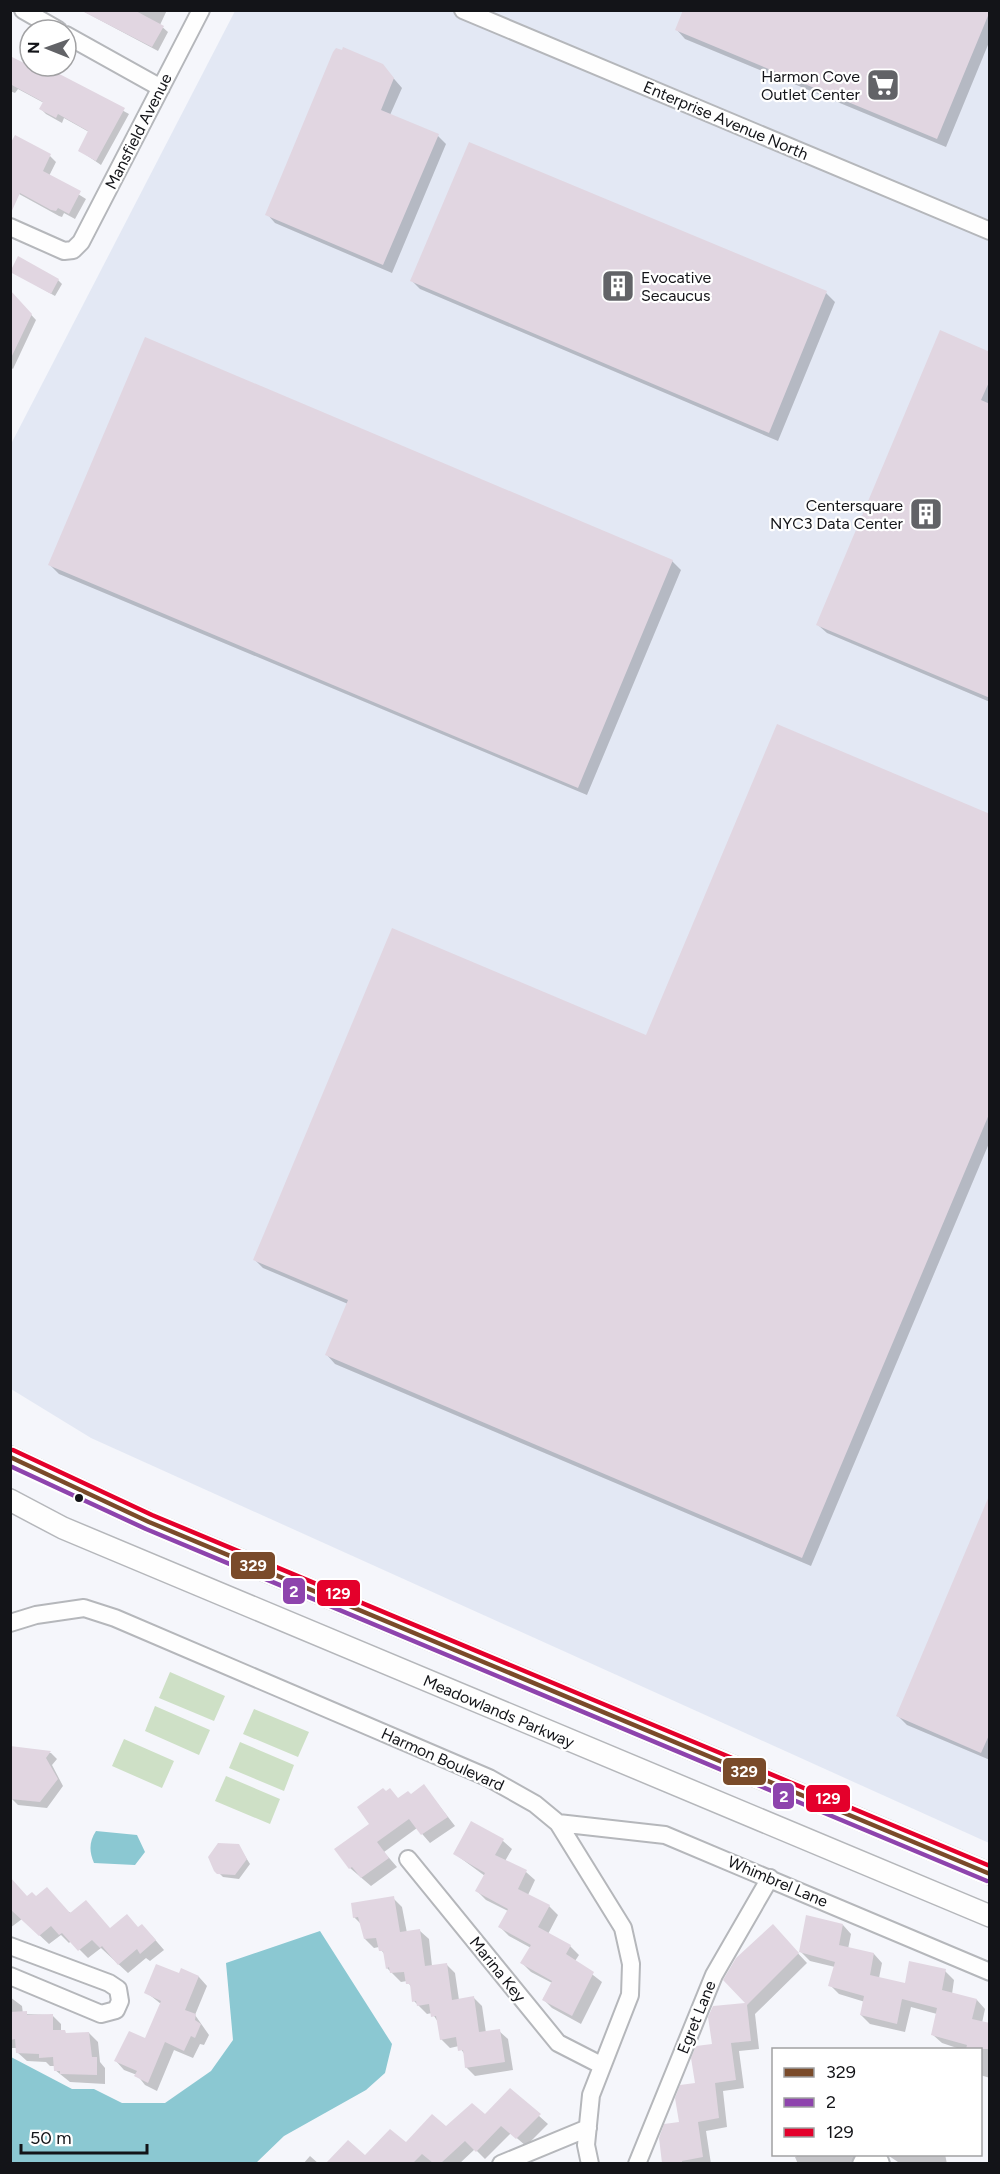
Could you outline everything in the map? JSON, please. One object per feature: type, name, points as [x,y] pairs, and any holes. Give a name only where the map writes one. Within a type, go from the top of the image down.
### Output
[{"type":"main road","points":[[10,1457],[149,1522],[990,1874]]},
{"type":"main road","name":"Meadowlands Parkway","points":[[10,1500],[63,1528],[990,1916]]},
{"type":"street","points":[[23,10],[37,18]]},
{"type":"street","name":"Mansfield Avenue","points":[[10,227],[64,251],[72,250],[81,242],[201,10]]},
{"type":"street","name":"Enterprise Avenue North","points":[[463,10],[990,231]]},
{"type":"street","points":[[78,42],[160,88]]},
{"type":"street","name":"Harmon Boulevard","points":[[10,1623],[36,1615],[84,1608],[116,1618],[489,1778],[535,1804],[558,1823],[623,1928],[631,1964],[630,1995],[591,2095],[586,2145],[590,2163]]},
{"type":"street","name":"Whimbrel Lane","points":[[558,1823],[665,1835],[990,1972]]},
{"type":"street","name":"Marina Key","points":[[408,1858],[558,2043],[601,2065]]},
{"type":"street","name":"Egret Lane","points":[[637,2163],[714,1975],[770,1878]]},
{"type":"street","points":[[10,1947],[109,1983],[118,1989],[120,2001],[116,2010],[101,2014],[10,1976]]},
{"type":"street","points":[[501,2163],[588,2128]]},
{"type":"street","points":[[861,2163],[863,2160],[880,2161],[881,2163]]},
{"type":"shaded area","points":[[235,11],[989,11],[989,1843],[91,1438],[11,1389],[10,446]]},
{"type":"green space","points":[[170,1672],[225,1696],[214,1721],[159,1698]]},
{"type":"green space","points":[[155,1706],[210,1730],[199,1755],[145,1731]]},
{"type":"green space","points":[[254,1709],[309,1732],[298,1757],[243,1734]]},
{"type":"green space","points":[[124,1739],[174,1761],[162,1788],[112,1766]]},
{"type":"green space","points":[[240,1742],[294,1765],[284,1791],[229,1768]]},
{"type":"green space","points":[[226,1776],[280,1799],[270,1824],[215,1801]]},
{"type":"water","points":[[96,1831],[137,1835],[145,1852],[135,1865],[94,1863],[90,1847]]},
{"type":"water","points":[[320,1931],[392,2044],[385,2073],[366,2090],[284,2136],[256,2163],[11,2163],[11,2057],[72,2089],[94,2089],[122,2103],[165,2103],[211,2071],[233,2040],[226,1963]]},
{"type":"building","points":[[80,10],[134,10],[164,26],[152,47]]},
{"type":"building","name":"Harmon Cove Outlet Center","points":[[683,10],[990,11],[937,139],[675,30]]},
{"type":"building","points":[[343,47],[383,64],[394,78],[381,110],[439,134],[383,265],[265,215],[333,52],[336,48],[342,50]]},
{"type":"building","points":[[10,56],[18,60],[18,78],[67,78],[125,108],[96,161],[78,151],[88,131],[58,114],[56,118],[39,109],[43,102],[10,84]]},
{"type":"building","points":[[15,135],[51,154],[43,171],[81,191],[69,214],[58,208],[56,211],[51,210],[20,193],[10,215],[10,144]]},
{"type":"building","name":"Evocative Secaucus","points":[[469,142],[827,291],[769,433],[410,281]]},
{"type":"building","points":[[18,256],[59,279],[51,294],[10,272]]},
{"type":"building","points":[[10,290],[32,314],[10,360]]},
{"type":"building","name":"Centersquare NYC3 Data Center","points":[[940,330],[990,352],[990,380],[981,400],[990,404],[990,698],[816,625]]},
{"type":"building","points":[[145,337],[673,560],[578,788],[48,565]]},
{"type":"building","points":[[777,724],[990,814],[990,1112],[802,1558],[325,1355],[348,1300],[253,1260],[392,928],[646,1035]]},
{"type":"building","points":[[989,1496],[990,1733],[981,1753],[896,1716]]},
{"type":"building","points":[[10,1746],[51,1751],[46,1758],[58,1779],[40,1802],[10,1799]]},
{"type":"building","points":[[424,1784],[448,1817],[421,1835],[409,1819],[377,1842],[389,1858],[361,1878],[352,1867],[349,1869],[334,1849],[369,1824],[357,1807],[383,1788],[386,1791],[390,1788],[398,1798],[408,1791],[411,1794]]},
{"type":"building","points":[[471,1821],[504,1839],[495,1855],[527,1870],[518,1889],[550,1905],[538,1927],[571,1945],[566,1954],[594,1972],[572,2016],[542,2000],[552,1981],[520,1963],[531,1945],[498,1927],[508,1909],[475,1891],[485,1873],[453,1854]]},
{"type":"building","points":[[218,1843],[239,1844],[247,1859],[235,1875],[217,1874],[214,1871],[208,1857]]},
{"type":"building","points":[[10,1877],[27,1896],[32,1892],[36,1896],[47,1887],[70,1913],[86,1900],[110,1928],[127,1914],[138,1927],[142,1924],[156,1940],[140,1954],[137,1949],[118,1965],[102,1946],[100,1948],[92,1940],[78,1951],[62,1933],[59,1935],[51,1926],[39,1936],[10,1909]]},
{"type":"building","points":[[394,1896],[400,1932],[420,1929],[425,1966],[447,1963],[452,2000],[474,1996],[479,2032],[500,2029],[505,2062],[465,2068],[463,2050],[458,2051],[456,2037],[440,2040],[436,2016],[431,2017],[429,2004],[417,2006],[416,2001],[412,2002],[410,1984],[406,1984],[404,1972],[390,1973],[389,1967],[386,1969],[383,1951],[379,1951],[376,1938],[364,1939],[358,1917],[353,1918],[351,1903]]},
{"type":"building","points":[[806,1915],[843,1924],[839,1945],[874,1953],[870,1975],[905,1983],[909,1961],[946,1969],[942,1990],[977,1999],[972,2019],[990,2023],[990,2049],[966,2048],[967,2045],[931,2035],[937,2008],[902,1999],[897,2024],[860,2015],[864,1996],[828,1986],[835,1962],[799,1952]]},
{"type":"building","points":[[773,1924],[799,1953],[747,2005],[751,2041],[731,2043],[736,2080],[715,2083],[719,2118],[698,2122],[703,2157],[682,2161],[682,2163],[662,2163],[659,2138],[664,2124],[679,2122],[675,2098],[680,2085],[695,2083],[691,2058],[696,2046],[712,2044],[708,2017],[713,2006],[745,2003],[723,1980],[736,1958]]},
{"type":"building","points":[[156,1964],[179,1973],[181,1968],[199,1976],[185,2010],[196,2014],[195,2020],[201,2024],[195,2038],[191,2036],[184,2051],[165,2042],[148,2083],[134,2076],[137,2071],[114,2061],[129,2031],[145,2038],[161,2001],[144,1993]]},
{"type":"building","points":[[27,2011],[27,2015],[53,2014],[53,2030],[65,2030],[66,2033],[89,2032],[92,2057],[97,2057],[97,2075],[60,2074],[60,2071],[54,2071],[53,2057],[39,2058],[39,2054],[16,2053],[15,2039],[10,2040],[10,2012]]},
{"type":"building","points":[[510,2088],[541,2114],[516,2139],[501,2126],[476,2152],[465,2141],[441,2163],[433,2163],[422,2154],[413,2163],[326,2163],[348,2140],[365,2155],[390,2129],[406,2142],[432,2114],[446,2126],[472,2103],[485,2114]]},
{"type":"transit line","name":"129","points":[[13,1450],[152,1515],[990,1866]]},
{"type":"transit line","name":"329","points":[[10,1457],[149,1522],[990,1874]]},
{"type":"transit line","name":"2","points":[[10,1466],[146,1529],[987,1881]]},
{"type":"place","name":"Harmon Cove Outlet Center","points":[[883,85]]},
{"type":"place","name":"Evocative Secaucus","points":[[618,286]]},
{"type":"place","name":"Centersquare NYC3 Data Center","points":[[926,514]]}]
